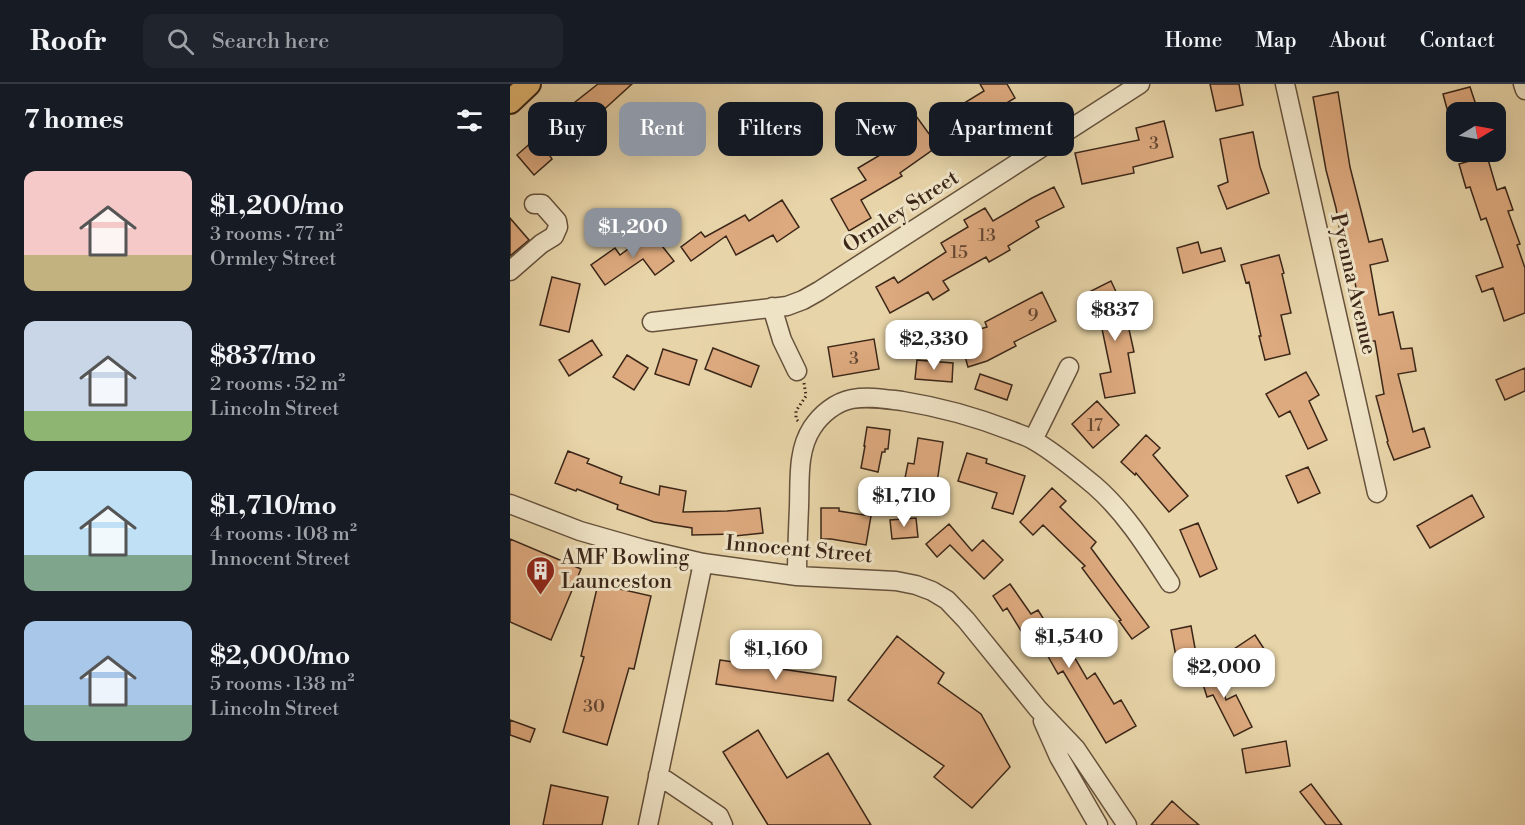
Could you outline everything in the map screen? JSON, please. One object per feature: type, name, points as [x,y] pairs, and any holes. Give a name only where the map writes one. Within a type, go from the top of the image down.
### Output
[{"type":"main road","points":[[510,102],[529,84]]},
{"type":"street","name":"Ormley Street","points":[[652,322],[788,306],[803,300],[1122,89],[1140,84]]},
{"type":"street","name":"Pyenna Avenue","points":[[1285,84],[1377,493]]},
{"type":"street","points":[[1523,84],[1525,90]]},
{"type":"street","points":[[510,271],[541,244],[555,236],[558,227],[556,221],[542,204],[534,204]]},
{"type":"street","points":[[772,307],[782,340],[797,371]]},
{"type":"street","points":[[1033,440],[1070,368]]},
{"type":"street","points":[[797,576],[803,445],[823,415],[836,405],[850,400],[882,398],[947,410],[991,423],[1033,440],[1096,487],[1124,516],[1170,583]]},
{"type":"street","name":"Innocent Street","points":[[510,504],[580,531],[703,564],[797,576],[896,581],[932,591],[947,600],[966,620],[1038,709],[1076,749],[1127,825]]},
{"type":"street","points":[[648,825],[703,564]]},
{"type":"street","name":"Innocent Street","points":[[1038,709],[1059,757],[1098,825]]},
{"type":"street","points":[[658,775],[719,816],[723,825]]},
{"type":"path","points":[[797,371],[805,386],[806,396],[796,411],[796,419],[810,432]]},
{"type":"building","points":[[598,84],[632,84],[607,107],[607,102],[575,102]]},
{"type":"building","points":[[980,84],[1007,84],[1015,98],[1008,102],[966,102],[984,91]]},
{"type":"building","points":[[1210,84],[1239,84],[1243,105],[1216,111]]},
{"type":"building","points":[[1470,87],[1475,102],[1446,102],[1446,105],[1443,94]]},
{"type":"building","points":[[1338,92],[1350,167],[1369,242],[1382,239],[1388,261],[1370,265],[1379,315],[1393,312],[1401,349],[1412,348],[1416,371],[1398,374],[1413,432],[1424,428],[1430,447],[1394,460],[1387,442],[1376,396],[1384,394],[1375,341],[1372,341],[1368,335],[1362,306],[1359,306],[1353,270],[1343,272],[1338,250],[1343,249],[1313,97]]},
{"type":"building","points":[[917,117],[929,134],[929,152],[900,173],[902,176],[861,200],[871,218],[849,231],[831,199],[866,180],[858,168],[878,156],[917,156]]},
{"type":"building","points":[[1164,121],[1173,157],[1133,167],[1134,173],[1082,184],[1075,153],[1139,140],[1136,128]]},
{"type":"building","points":[[1253,132],[1260,167],[1269,193],[1227,209],[1218,186],[1228,182],[1220,139]]},
{"type":"building","points":[[528,145],[528,156],[550,156],[552,159],[534,175],[517,155]]},
{"type":"building","points":[[1489,162],[1497,190],[1505,187],[1513,210],[1508,211],[1520,244],[1517,245],[1525,268],[1525,313],[1504,321],[1493,288],[1482,292],[1476,276],[1503,267],[1486,218],[1481,220],[1470,187],[1466,188],[1459,164]]},
{"type":"building","points":[[1054,187],[1064,207],[1036,221],[1039,227],[1008,246],[1010,250],[989,262],[986,257],[943,281],[949,290],[933,300],[928,292],[890,313],[876,287],[894,277],[898,283],[946,252],[941,243],[968,227],[964,220],[985,208],[993,221]]},
{"type":"building","points":[[782,200],[799,227],[777,242],[773,235],[736,255],[726,236],[691,261],[681,247],[701,232],[705,237],[745,215],[749,221]]},
{"type":"building","points":[[510,218],[529,240],[510,256]]},
{"type":"building","points":[[651,232],[674,261],[655,275],[643,259],[605,285],[591,265],[615,248],[620,255]]},
{"type":"building","points":[[1198,242],[1201,253],[1221,248],[1225,261],[1183,273],[1177,248]]},
{"type":"building","points":[[1279,255],[1291,313],[1281,315],[1290,354],[1265,360],[1249,282],[1246,283],[1241,265]]},
{"type":"building","points":[[552,277],[580,284],[569,332],[540,325]]},
{"type":"building","points":[[1111,281],[1125,311],[1134,352],[1128,353],[1135,393],[1105,398],[1100,374],[1111,372],[1101,324],[1104,323],[1089,292]]},
{"type":"building","points":[[1042,292],[1056,321],[1014,342],[1016,346],[987,361],[968,367],[959,335],[987,327],[985,322]]},
{"type":"building","points":[[874,339],[879,369],[833,377],[828,347]]},
{"type":"building","points":[[592,340],[602,355],[569,376],[559,360]]},
{"type":"building","points":[[713,348],[759,366],[751,387],[705,369]]},
{"type":"building","points":[[663,349],[697,360],[689,385],[655,374]]},
{"type":"building","points":[[627,355],[648,368],[634,390],[613,377]]},
{"type":"building","points":[[917,360],[953,363],[952,382],[915,379]]},
{"type":"building","points":[[1525,368],[1525,391],[1505,400],[1496,380]]},
{"type":"building","points":[[1306,372],[1319,395],[1309,401],[1327,440],[1308,449],[1290,411],[1279,417],[1266,394]]},
{"type":"building","points":[[980,374],[1012,385],[1007,400],[975,389]]},
{"type":"building","points":[[1097,401],[1119,425],[1093,448],[1072,424]]},
{"type":"building","points":[[867,427],[890,430],[888,449],[882,452],[878,472],[861,468]]},
{"type":"building","points":[[1146,435],[1160,448],[1153,455],[1188,496],[1169,512],[1136,473],[1135,475],[1121,462]]},
{"type":"building","points":[[918,438],[943,442],[936,489],[904,483],[908,463],[914,464]]},
{"type":"building","points":[[568,451],[589,459],[587,463],[622,477],[620,483],[659,495],[660,486],[686,491],[683,512],[760,508],[763,533],[735,536],[735,534],[692,535],[692,528],[654,522],[617,509],[618,505],[555,483]]},
{"type":"building","points":[[967,453],[987,459],[986,463],[1025,476],[1013,514],[992,508],[997,493],[958,481]]},
{"type":"building","points":[[1308,467],[1320,493],[1298,503],[1286,476]]},
{"type":"building","points":[[1052,488],[1066,501],[1060,507],[1096,542],[1091,548],[1149,627],[1132,639],[1119,621],[1121,620],[1082,568],[1085,566],[1043,525],[1033,535],[1020,522]]},
{"type":"building","points":[[1472,495],[1484,517],[1430,548],[1417,526]]},
{"type":"building","points":[[821,508],[839,508],[839,511],[871,516],[866,545],[821,539]]},
{"type":"building","points":[[916,518],[918,537],[892,539],[890,520]]},
{"type":"building","points":[[1198,523],[1217,569],[1200,577],[1180,530]]},
{"type":"building","points":[[949,524],[972,551],[983,540],[1003,560],[984,579],[950,545],[937,557],[926,544]]},
{"type":"building","name":"AMF Bowling Launceston","points":[[510,539],[581,569],[551,640],[510,622]]},
{"type":"building","points":[[598,584],[651,596],[634,669],[629,668],[607,745],[563,732],[584,657],[581,656]]},
{"type":"building","points":[[1010,584],[1031,614],[1038,610],[1059,644],[1065,641],[1087,679],[1095,673],[1114,704],[1121,700],[1136,726],[1106,743],[1063,671],[1058,674],[1037,637],[1028,642],[1007,608],[1003,611],[993,596]]},
{"type":"building","points":[[1191,626],[1197,659],[1177,662],[1171,630]]},
{"type":"building","points":[[1255,635],[1272,661],[1248,677],[1231,651]]},
{"type":"building","points":[[897,636],[944,673],[938,683],[981,714],[1010,767],[972,808],[934,777],[944,766],[848,700]]},
{"type":"building","points":[[720,660],[836,677],[833,701],[716,684]]},
{"type":"building","points":[[1214,660],[1226,700],[1236,695],[1252,727],[1234,736],[1213,695],[1207,697],[1197,665]]},
{"type":"building","points":[[510,720],[535,729],[530,742],[510,735]]},
{"type":"building","points":[[758,730],[787,778],[828,753],[871,825],[768,825],[723,752]]},
{"type":"building","points":[[1286,741],[1290,766],[1246,773],[1242,749]]},
{"type":"building","points":[[1311,784],[1342,825],[1326,825],[1300,792]]},
{"type":"building","points":[[551,785],[608,797],[602,825],[543,825]]},
{"type":"building","points":[[1172,801],[1185,813],[1199,825],[1151,825]]},
{"type":"place","name":"AMF Bowling Launceston","points":[[540,596]]}]
